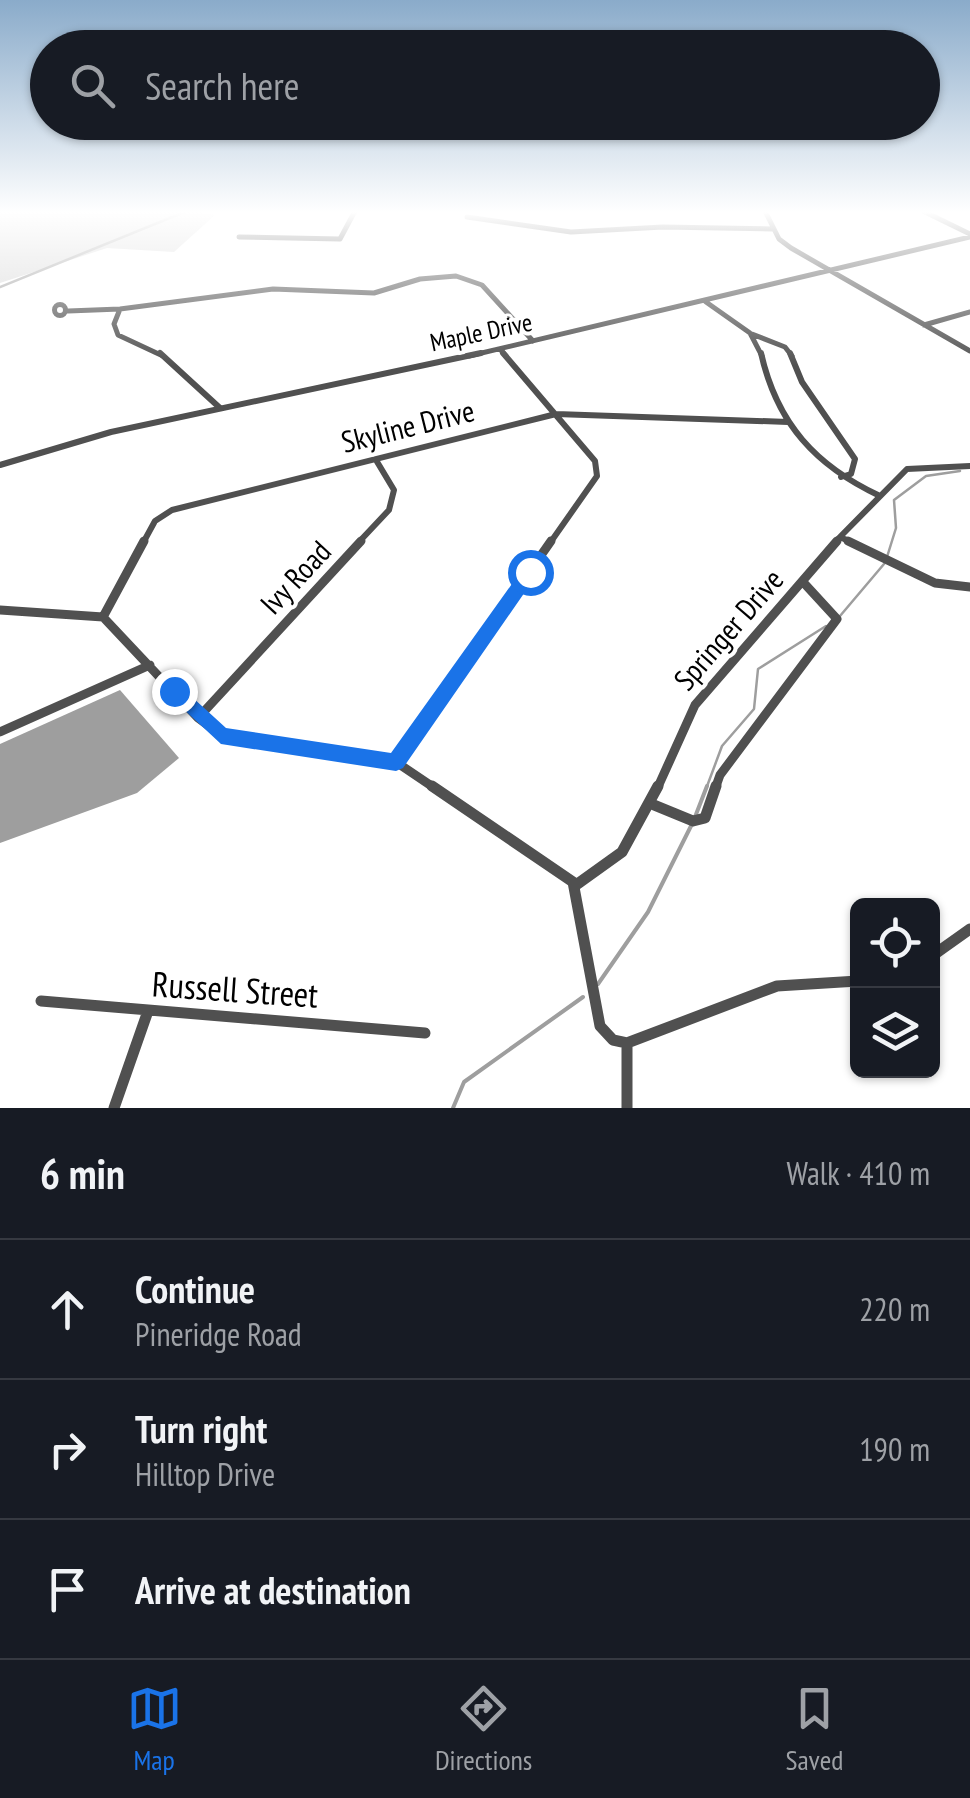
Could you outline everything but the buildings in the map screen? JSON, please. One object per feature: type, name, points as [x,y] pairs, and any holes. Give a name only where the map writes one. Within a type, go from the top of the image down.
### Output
[{"type":"street","points":[[816,263],[970,350]]},
{"type":"street","name":"Maple Drive","points":[[0,465],[71,442],[500,349],[862,263]]},
{"type":"street","points":[[68,311],[120,309],[263,289],[374,293],[420,279],[456,276],[482,286],[533,341]]},
{"type":"street","points":[[706,302],[750,333],[785,347],[795,359],[802,382],[855,459],[851,474],[841,476]]},
{"type":"street","points":[[120,309],[114,324],[118,335],[156,349],[220,408]]},
{"type":"street","points":[[924,325],[970,312]]},
{"type":"street","points":[[750,333],[788,422],[806,449],[841,476],[880,496]]},
{"type":"street","points":[[396,762],[596,476],[595,461],[500,349]]},
{"type":"street","name":"Skyline Drive","points":[[103,617],[155,521],[172,510],[556,414],[788,422]]},
{"type":"street","name":"Ivy Road","points":[[198,718],[390,510],[394,490],[376,460]]},
{"type":"street","name":"Springer Drive","points":[[576,885],[628,846],[654,804],[680,729],[695,705],[840,538],[907,469],[970,466]]},
{"type":"street","points":[[840,538],[935,583],[970,587]]},
{"type":"street","points":[[654,804],[694,820],[705,818],[720,775],[836,620],[826,602],[803,582]]},
{"type":"street","points":[[0,610],[103,617],[198,718],[221,735],[243,742],[396,762],[526,846],[576,885],[596,1014],[606,1034],[627,1043],[762,990],[850,982]]},
{"type":"street","points":[[0,732],[150,665]]},
{"type":"street","points":[[940,950],[970,929]]},
{"type":"street","name":"Russell Street","points":[[41,1001],[425,1033]]},
{"type":"street","points":[[114,1108],[148,1011]]},
{"type":"street","points":[[627,1043],[627,1108]]},
{"type":"shaded area","points":[[0,263],[62,263],[0,283]]},
{"type":"shaded area","points":[[120,690],[179,758],[137,793],[0,843],[0,744]]},
{"type":"waterway","points":[[0,287],[60,263]]},
{"type":"waterway","points":[[887,557],[896,528],[894,500],[926,476],[960,471]]},
{"type":"waterway","points":[[840,616],[884,564]]},
{"type":"waterway","points":[[706,789],[722,746],[754,709],[758,669],[826,626]]},
{"type":"waterway","points":[[695,817],[707,786]]},
{"type":"waterway","points":[[598,984],[648,912],[692,824]]},
{"type":"waterway","points":[[453,1108],[464,1082],[583,997]]},
{"type":"route","points":[[174,691],[198,718],[221,735],[396,762],[530,572]]}]
